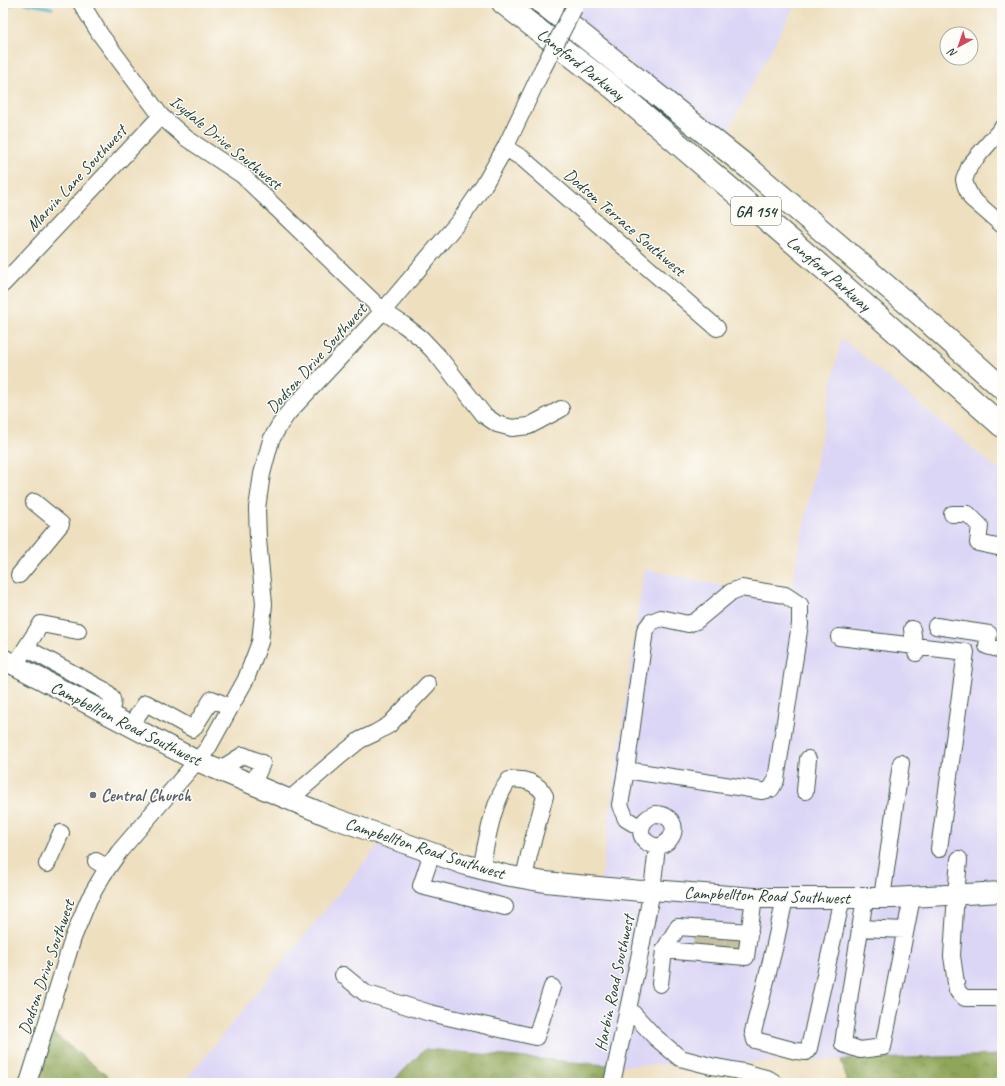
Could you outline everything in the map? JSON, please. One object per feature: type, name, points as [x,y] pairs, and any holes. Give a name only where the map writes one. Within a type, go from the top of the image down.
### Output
[{"type":"highway","name":"Langford Parkway","points":[[503,3],[612,87],[844,286],[1002,426]]},
{"type":"highway","name":"Langford Parkway","points":[[542,3],[754,172],[924,318],[1002,388]]},
{"type":"main road","name":"Campbellton Road Southwest","points":[[9,662],[198,761],[331,817],[466,865],[505,875],[545,882],[754,898],[873,898],[1002,892]]},
{"type":"street","name":"Ivydale Drive Southwest","points":[[81,3],[100,34],[161,116],[186,138],[242,174],[383,311],[404,324],[422,338],[484,415],[497,424],[512,428],[529,426],[561,409]]},
{"type":"street","name":"Dodson Drive Southwest","points":[[28,1083],[73,938],[102,864],[119,852],[208,748],[246,679],[260,642],[264,604],[258,539],[258,508],[262,474],[271,440],[288,413],[383,311],[460,220],[484,185],[505,148],[575,5]]},
{"type":"street","name":"Marvin Lane Southwest","points":[[3,284],[161,116]]},
{"type":"street","points":[[1002,128],[970,165],[964,180],[972,199],[1002,225]]},
{"type":"street","name":"Dodson Terrace Southwest","points":[[505,148],[522,158],[718,328]]},
{"type":"street","points":[[19,575],[61,524],[34,502]]},
{"type":"street","points":[[952,514],[968,514],[980,526],[978,543],[1002,548]]},
{"type":"street","points":[[626,770],[762,791],[771,789],[776,780],[800,624],[800,605],[785,595],[741,588],[731,592],[696,621],[688,624],[661,618],[650,622],[645,630],[620,805],[626,819],[641,828]]},
{"type":"street","points":[[9,662],[26,648],[41,624],[78,631]]},
{"type":"street","points":[[936,626],[989,634],[987,646],[1002,650]]},
{"type":"street","points":[[912,629],[915,649]]},
{"type":"street","points":[[839,637],[915,649],[966,652],[939,849]]},
{"type":"street","points":[[26,648],[110,694],[114,704],[109,715]]},
{"type":"street","points":[[290,799],[360,740],[389,725],[428,684]]},
{"type":"street","points":[[130,726],[146,703],[193,729],[212,699],[230,707]]},
{"type":"street","points":[[805,791],[808,758]]},
{"type":"street","points":[[900,763],[873,898],[860,928],[843,1044],[860,1050],[883,1047],[912,897]]},
{"type":"street","points":[[481,869],[488,833],[499,795],[503,787],[509,780],[518,779],[529,781],[539,787],[545,796],[524,878]]},
{"type":"street","points":[[655,814],[660,814],[669,820],[674,829],[671,839],[667,843],[657,847],[647,843],[643,839],[641,828],[645,819],[655,814]]},
{"type":"street","points":[[47,864],[61,833]]},
{"type":"street","name":"Harbin Road Southwest","points":[[612,1083],[629,1009],[652,890],[657,847]]},
{"type":"street","points":[[432,852],[421,886],[505,907]]},
{"type":"street","points":[[959,859],[952,956],[957,990],[965,998],[1000,998]]},
{"type":"street","points":[[639,958],[663,956],[709,941],[732,943],[746,957],[754,898]]},
{"type":"street","points":[[785,898],[753,1032],[755,1040],[796,1051],[806,1052],[809,1048],[842,898]]},
{"type":"street","points":[[660,984],[663,956],[678,927],[709,941],[732,943],[750,932]]},
{"type":"street","points":[[860,928],[905,930]]},
{"type":"street","points":[[343,975],[365,993],[430,1013],[536,1037],[552,987]]},
{"type":"street","points":[[629,1009],[655,1037],[680,1058],[744,1072],[770,1079],[775,1083]]},
{"type":"shaded area","points":[[571,3],[796,3],[722,142],[567,10]]},
{"type":"shaded area","points":[[841,338],[1002,473],[1002,1055],[618,1066],[425,1049],[391,1083],[183,1083],[386,836],[599,893],[644,569],[789,600]]},
{"type":"green space","points":[[41,1023],[116,1083],[22,1083]]},
{"type":"green space","points":[[425,1049],[618,1066],[614,1083],[391,1083]]},
{"type":"green space","points":[[1002,1055],[1002,1083],[848,1083],[841,1060]]},
{"type":"waterway","points":[[3,7],[15,3]]},
{"type":"waterway","points":[[25,3],[52,8]]},
{"type":"tunnel","points":[[701,946],[702,936]]},
{"type":"tunnel","points":[[716,936],[716,947]]},
{"type":"tunnel","points":[[732,948],[733,937]]},
{"type":"place","name":"Central Church","points":[[93,795]]}]
